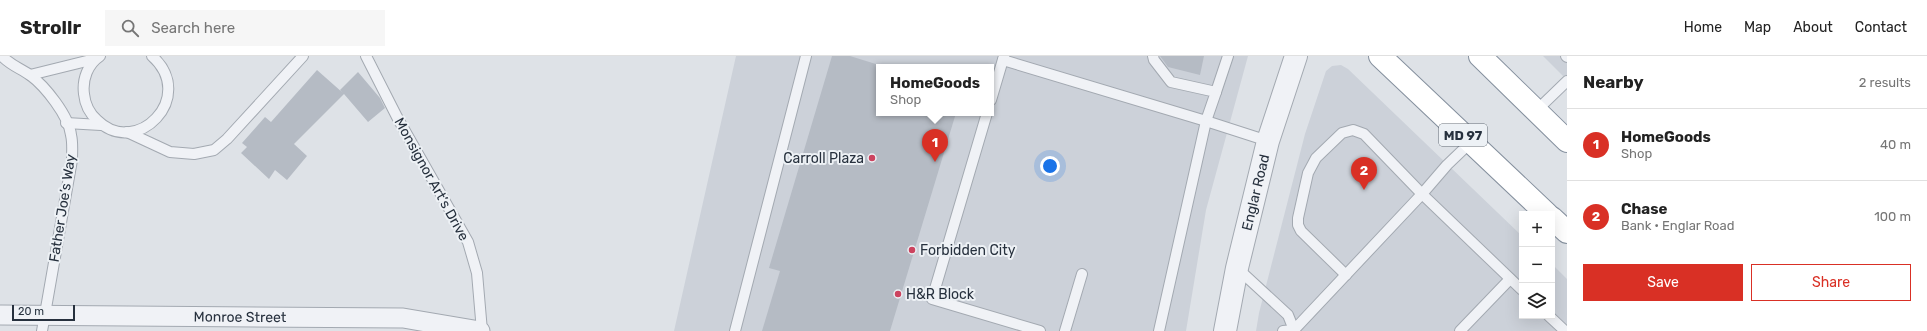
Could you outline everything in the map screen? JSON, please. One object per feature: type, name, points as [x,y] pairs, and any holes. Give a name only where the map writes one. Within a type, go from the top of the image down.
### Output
[{"type":"highway","name":"MD 97","points":[[1380,56],[1544,211]]},
{"type":"highway","points":[[1480,56],[1567,141]]},
{"type":"highway","points":[[1489,56],[1514,90]]},
{"type":"highway","points":[[1555,221],[1567,232]]},
{"type":"street","name":"Englar Road","points":[[1225,331],[1237,268],[1268,141],[1296,56]]},
{"type":"street","name":"Monroe Street","points":[[0,315],[43,324],[299,316],[403,318],[481,331]]},
{"type":"lane","name":"Father Joe’s Way","points":[[2,56],[8,63],[30,75],[48,91],[71,134],[72,160],[43,324]]},
{"type":"lane","points":[[66,123],[101,125],[119,132],[134,132],[148,126],[160,116],[166,103],[169,88],[167,76],[160,63],[152,56]]},
{"type":"lane","points":[[127,132],[170,152],[194,154],[214,150],[227,139],[303,56]]},
{"type":"lane","name":"Monsignor Art’s Drive","points":[[366,56],[397,117],[468,242],[477,273],[481,331]]},
{"type":"lane","points":[[735,331],[806,56]]},
{"type":"lane","points":[[1153,56],[1154,60],[1171,82],[1216,92]]},
{"type":"lane","points":[[1159,331],[1206,121],[1228,56]]},
{"type":"lane","points":[[30,75],[98,58]]},
{"type":"lane","points":[[98,58],[87,72],[83,86],[84,101],[91,114],[101,125]]},
{"type":"lane","points":[[994,90],[1004,58],[1268,141]]},
{"type":"lane","points":[[1536,111],[1567,82]]},
{"type":"lane","points":[[986,116],[932,299],[1040,331]]},
{"type":"lane","points":[[1346,275],[1301,231],[1298,224],[1308,173],[1316,158],[1342,133],[1353,130],[1364,134],[1422,194],[1519,287]]},
{"type":"lane","points":[[1283,331],[1293,330],[1422,194],[1447,165],[1471,142]]},
{"type":"lane","points":[[1237,268],[1288,315],[1293,330]]},
{"type":"lane","points":[[1065,331],[1082,274]]},
{"type":"lane","points":[[1460,331],[1510,279]]},
{"type":"lane","points":[[1553,319],[1565,331]]},
{"type":"shaded area","name":"Carroll Plaza","points":[[736,56],[1248,56],[1206,210],[1186,331],[674,331]]},
{"type":"shaded area","points":[[1543,56],[1567,56],[1567,80]]},
{"type":"shaded area","points":[[1341,65],[1348,69],[1519,233],[1519,319],[1555,319],[1555,267],[1567,279],[1567,331],[1256,331],[1259,313],[1305,134],[1326,71],[1332,66]]},
{"type":"building","name":"Carroll Plaza","points":[[832,56],[850,56],[876,64],[876,116],[955,116],[890,331],[762,331],[780,271],[769,268]]},
{"type":"building","points":[[1160,56],[1204,56],[1200,75],[1168,67]]},
{"type":"building","points":[[317,70],[343,93],[340,90],[358,72],[380,98],[385,108],[368,122],[344,94],[294,144],[307,156],[287,180],[275,170],[269,179],[241,153],[247,147],[242,143],[265,117],[271,122]]},
{"type":"place","name":"Carroll Plaza","points":[[872,158]]},
{"type":"place","name":"HomeGoods","points":[[935,162]]},
{"type":"place","name":"Chase","points":[[1364,190]]},
{"type":"place","name":"Forbidden City","points":[[912,250]]},
{"type":"place","name":"H&R Block","points":[[898,294]]}]
